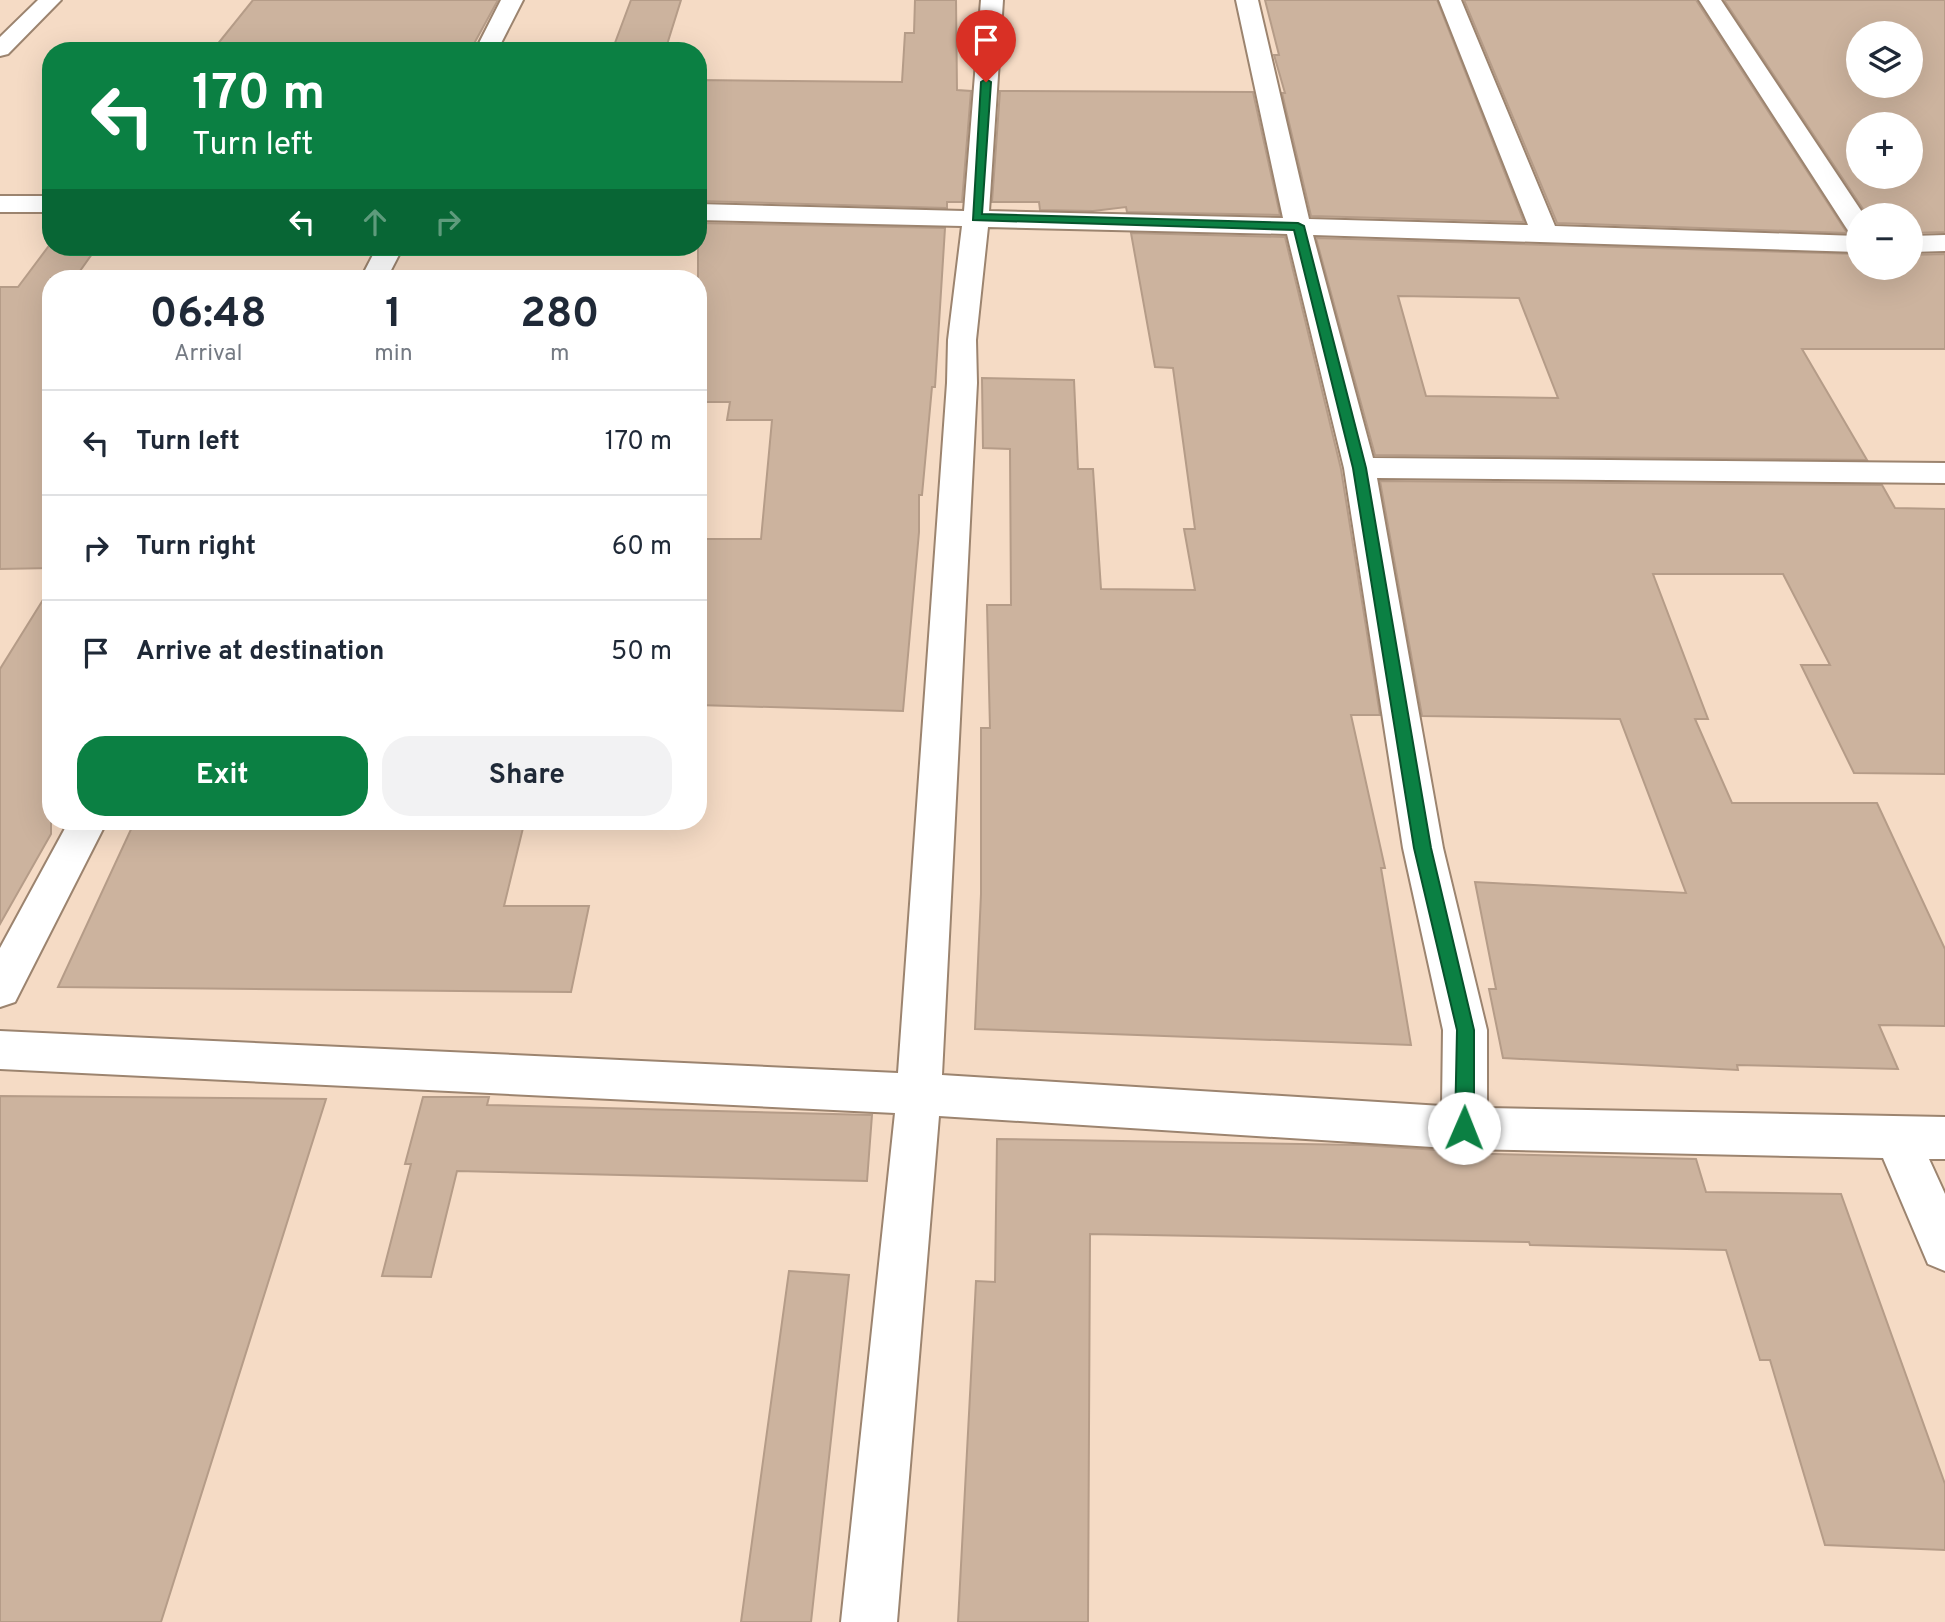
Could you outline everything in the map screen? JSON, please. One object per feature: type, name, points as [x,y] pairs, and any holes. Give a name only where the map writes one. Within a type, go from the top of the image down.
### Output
[{"type":"street","points":[[0,50],[50,0]]},
{"type":"street","points":[[491,42],[512,0]]},
{"type":"street","points":[[869,1622],[919,1094],[962,383],[962,340],[976,217],[992,0]]},
{"type":"street","points":[[1247,0],[1298,226],[1360,468],[1423,848],[1465,1030],[1464,1128]]},
{"type":"street","points":[[1450,0],[1545,235]]},
{"type":"street","points":[[1710,0],[1846,208]]},
{"type":"street","points":[[0,204],[42,204]]},
{"type":"street","points":[[707,212],[976,217],[1846,244]]},
{"type":"street","points":[[1923,244],[1945,243]]},
{"type":"street","points":[[1360,468],[1945,473]]},
{"type":"street","points":[[0,989],[83,830]]},
{"type":"street","points":[[0,1050],[919,1094],[1464,1128],[1945,1138]]},
{"type":"street","points":[[1897,1138],[1945,1248]]},
{"type":"building","points":[[253,0],[498,0],[475,42],[219,42]]},
{"type":"building","points":[[631,0],[681,0],[668,42],[615,42]]},
{"type":"building","points":[[915,0],[956,0],[957,90],[971,91],[962,202],[947,202],[947,208],[707,201],[707,80],[902,82],[905,33],[914,33]]},
{"type":"building","points":[[1265,0],[1437,0],[1524,222],[1311,216],[1282,93],[1285,93],[1274,55],[1279,55]]},
{"type":"building","points":[[1464,0],[1696,0],[1846,233],[1557,223]]},
{"type":"building","points":[[1724,0],[1945,0],[1945,232],[1923,233],[1923,203],[1859,203],[1850,189],[1923,189],[1923,112],[1846,112],[1846,183]]},
{"type":"building","points":[[1000,91],[1253,92],[1280,215],[1127,212],[1126,207],[1093,211],[1040,210],[1039,202],[992,202]]},
{"type":"building","points":[[707,223],[945,228],[935,387],[932,387],[922,495],[919,495],[919,532],[903,711],[707,705],[707,539],[761,539],[772,420],[727,420],[730,402],[707,402],[707,270],[698,270],[698,256],[707,256]]},
{"type":"building","points":[[1131,233],[1285,237],[1341,469],[1380,715],[1351,715],[1385,868],[1381,868],[1411,1045],[975,1029],[981,894],[981,728],[990,728],[987,605],[1011,605],[1010,449],[983,448],[982,378],[1074,380],[1078,469],[1093,469],[1101,589],[1195,590],[1184,529],[1195,529],[1173,368],[1155,367]]},
{"type":"building","points":[[1316,238],[1846,254],[1846,280],[1923,280],[1923,255],[1945,254],[1945,349],[1802,349],[1867,460],[1375,455]],"holes":[[[1398,296],[1519,298],[1558,398],[1426,396]]]},
{"type":"building","points":[[42,255],[91,256],[81,270],[42,270],[42,568],[0,569],[0,287],[18,287]]},
{"type":"building","points":[[1380,481],[1882,485],[1895,508],[1945,509],[1945,774],[1854,773],[1801,665],[1830,665],[1783,574],[1653,574],[1708,719],[1695,719],[1732,803],[1877,803],[1945,949],[1945,1026],[1879,1025],[1898,1069],[1737,1065],[1738,1070],[1503,1058],[1489,989],[1496,989],[1475,882],[1686,893],[1620,719],[1422,716]]},
{"type":"building","points":[[42,601],[42,830],[51,830],[51,834],[0,924],[0,669]]},
{"type":"building","points":[[131,830],[523,830],[504,906],[589,906],[571,992],[58,987]]},
{"type":"building","points":[[0,1096],[326,1099],[161,1622],[0,1622]]},
{"type":"building","points":[[423,1097],[489,1097],[487,1105],[872,1115],[867,1181],[457,1171],[431,1277],[382,1276],[411,1164],[405,1164]]},
{"type":"building","points":[[997,1139],[1361,1145],[1453,1153],[1696,1159],[1706,1192],[1841,1194],[1945,1484],[1945,1550],[1825,1545],[1770,1360],[1760,1360],[1726,1250],[1530,1245],[1529,1242],[1090,1234],[1088,1622],[958,1622],[976,1281],[995,1282]]},
{"type":"building","points":[[789,1271],[849,1275],[811,1622],[741,1622]]},
{"type":"route","points":[[986,82],[976,217],[1298,226],[1360,468],[1423,848],[1465,1030],[1464,1128]]}]
